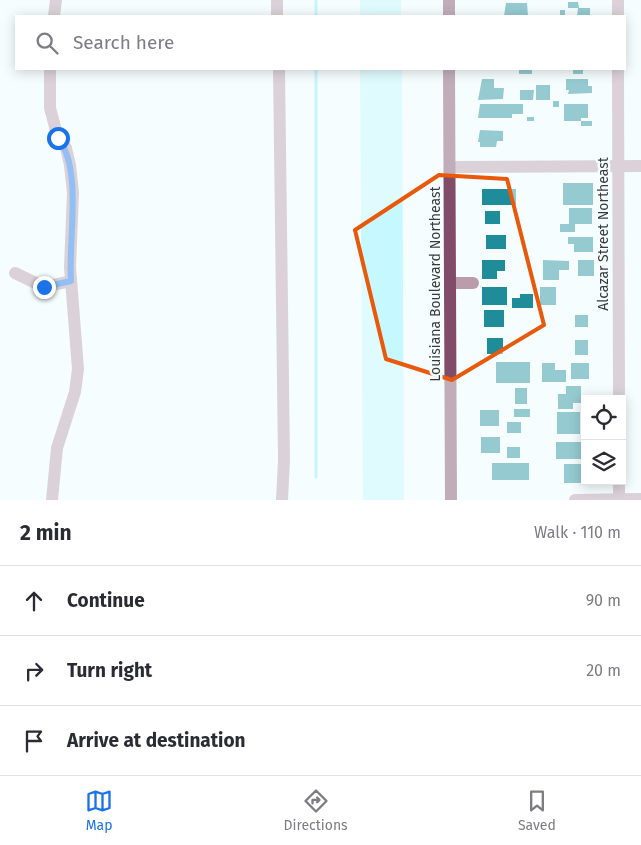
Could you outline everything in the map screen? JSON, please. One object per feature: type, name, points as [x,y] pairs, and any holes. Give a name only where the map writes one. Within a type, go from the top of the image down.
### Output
[{"type":"main road","points":[[449,0],[449,15]]},
{"type":"main road","name":"Louisiana Boulevard Northeast","points":[[449,70],[451,500]]},
{"type":"street","points":[[54,15],[56,0]]},
{"type":"street","points":[[277,0],[277,15]]},
{"type":"street","points":[[618,0],[618,15]]},
{"type":"street","points":[[50,70],[50,108],[58,138],[66,148],[73,193],[71,281],[78,370],[75,392],[57,448],[52,500]]},
{"type":"street","points":[[279,70],[284,460],[282,500]]},
{"type":"street","name":"Alcazar Street Northeast","points":[[618,70],[618,395]]},
{"type":"street","points":[[450,167],[641,166]]},
{"type":"street","points":[[15,273],[44,287],[71,281]]},
{"type":"street","points":[[450,283],[472,283]]},
{"type":"street","points":[[618,500],[619,485]]},
{"type":"street","points":[[574,500],[641,500]]},
{"type":"highlighted area","points":[[439,175],[507,179],[544,325],[452,380],[386,359],[355,230]]},
{"type":"shaded area","points":[[360,0],[401,0],[401,15],[360,15]]},
{"type":"shaded area","points":[[360,70],[402,70],[404,500],[363,500]]},
{"type":"building","points":[[568,2],[578,2],[579,8],[590,8],[590,15],[577,15],[578,8],[568,8]]},
{"type":"building","points":[[506,3],[527,3],[528,15],[504,15]]},
{"type":"building","points":[[560,10],[565,10],[565,15],[560,15]]},
{"type":"building","points":[[519,70],[532,70],[532,74],[519,74]]},
{"type":"building","points":[[573,70],[583,70],[583,74],[573,74]]},
{"type":"building","points":[[482,79],[494,79],[494,88],[504,88],[503,99],[478,100]]},
{"type":"building","points":[[566,79],[588,79],[588,86],[592,86],[592,93],[568,94],[569,90],[566,90]]},
{"type":"building","points":[[536,85],[550,85],[550,100],[536,100]]},
{"type":"building","points":[[520,90],[534,90],[533,100],[520,100]]},
{"type":"building","points":[[553,101],[559,101],[559,107],[553,107]]},
{"type":"building","points":[[480,104],[523,104],[523,114],[512,114],[512,118],[478,118]]},
{"type":"building","points":[[564,104],[588,104],[588,118],[581,118],[581,121],[564,121]]},
{"type":"building","points":[[527,117],[534,117],[534,121],[527,121]]},
{"type":"building","points":[[581,121],[592,121],[592,126],[581,126]]},
{"type":"building","points":[[480,130],[503,131],[503,141],[497,141],[496,147],[480,147],[480,142],[478,142]]},
{"type":"building","points":[[563,183],[593,183],[593,205],[563,205]]},
{"type":"building","points":[[482,189],[516,189],[516,205],[482,205]]},
{"type":"building","points":[[569,208],[592,208],[592,224],[575,224],[575,232],[560,232],[560,224],[569,224]]},
{"type":"building","points":[[485,211],[500,211],[500,224],[485,224]]},
{"type":"building","points":[[486,235],[506,235],[506,249],[486,249]]},
{"type":"building","points":[[568,237],[593,237],[593,252],[574,252],[574,244],[568,244]]},
{"type":"building","points":[[482,260],[505,260],[505,271],[497,271],[497,279],[482,279]]},
{"type":"building","points":[[543,260],[569,261],[569,270],[559,270],[559,280],[543,280]]},
{"type":"building","points":[[578,260],[594,260],[594,276],[578,276]]},
{"type":"building","points":[[482,287],[507,287],[507,305],[482,305]]},
{"type":"building","points":[[540,287],[556,287],[556,305],[540,305]]},
{"type":"building","points":[[520,294],[533,294],[533,308],[512,308],[512,298],[520,298]]},
{"type":"building","points":[[484,310],[504,310],[504,327],[484,327]]},
{"type":"building","points":[[575,315],[588,315],[588,327],[575,327]]},
{"type":"building","points":[[487,338],[503,338],[503,354],[487,354]]},
{"type":"building","points":[[575,340],[588,340],[588,355],[575,355]]},
{"type":"building","points":[[496,362],[530,362],[530,383],[496,383]]},
{"type":"building","points":[[542,363],[555,363],[555,370],[566,370],[566,382],[542,382]]},
{"type":"building","points":[[571,363],[589,363],[589,379],[571,379]]},
{"type":"building","points":[[566,386],[581,386],[581,403],[573,403],[573,409],[558,409],[558,394],[566,394]]},
{"type":"building","points":[[515,388],[527,388],[527,404],[515,404]]},
{"type":"building","points":[[514,409],[530,409],[530,417],[514,417]]},
{"type":"building","points":[[480,410],[499,410],[499,426],[480,426]]},
{"type":"building","points":[[557,412],[580,412],[580,434],[557,434]]},
{"type":"building","points":[[507,422],[521,422],[521,433],[507,433]]},
{"type":"building","points":[[481,437],[500,437],[500,453],[481,453]]},
{"type":"building","points":[[556,442],[581,442],[581,459],[556,459]]},
{"type":"building","points":[[507,447],[520,447],[520,458],[507,458]]},
{"type":"building","points":[[492,463],[529,463],[529,480],[492,480]]},
{"type":"building","points":[[564,464],[581,464],[581,483],[564,483]]},
{"type":"waterway","points":[[316,0],[316,15]]},
{"type":"waterway","points":[[316,70],[316,477]]},
{"type":"route","points":[[44,287],[71,281],[70,251],[73,193],[66,148],[58,138]]}]
